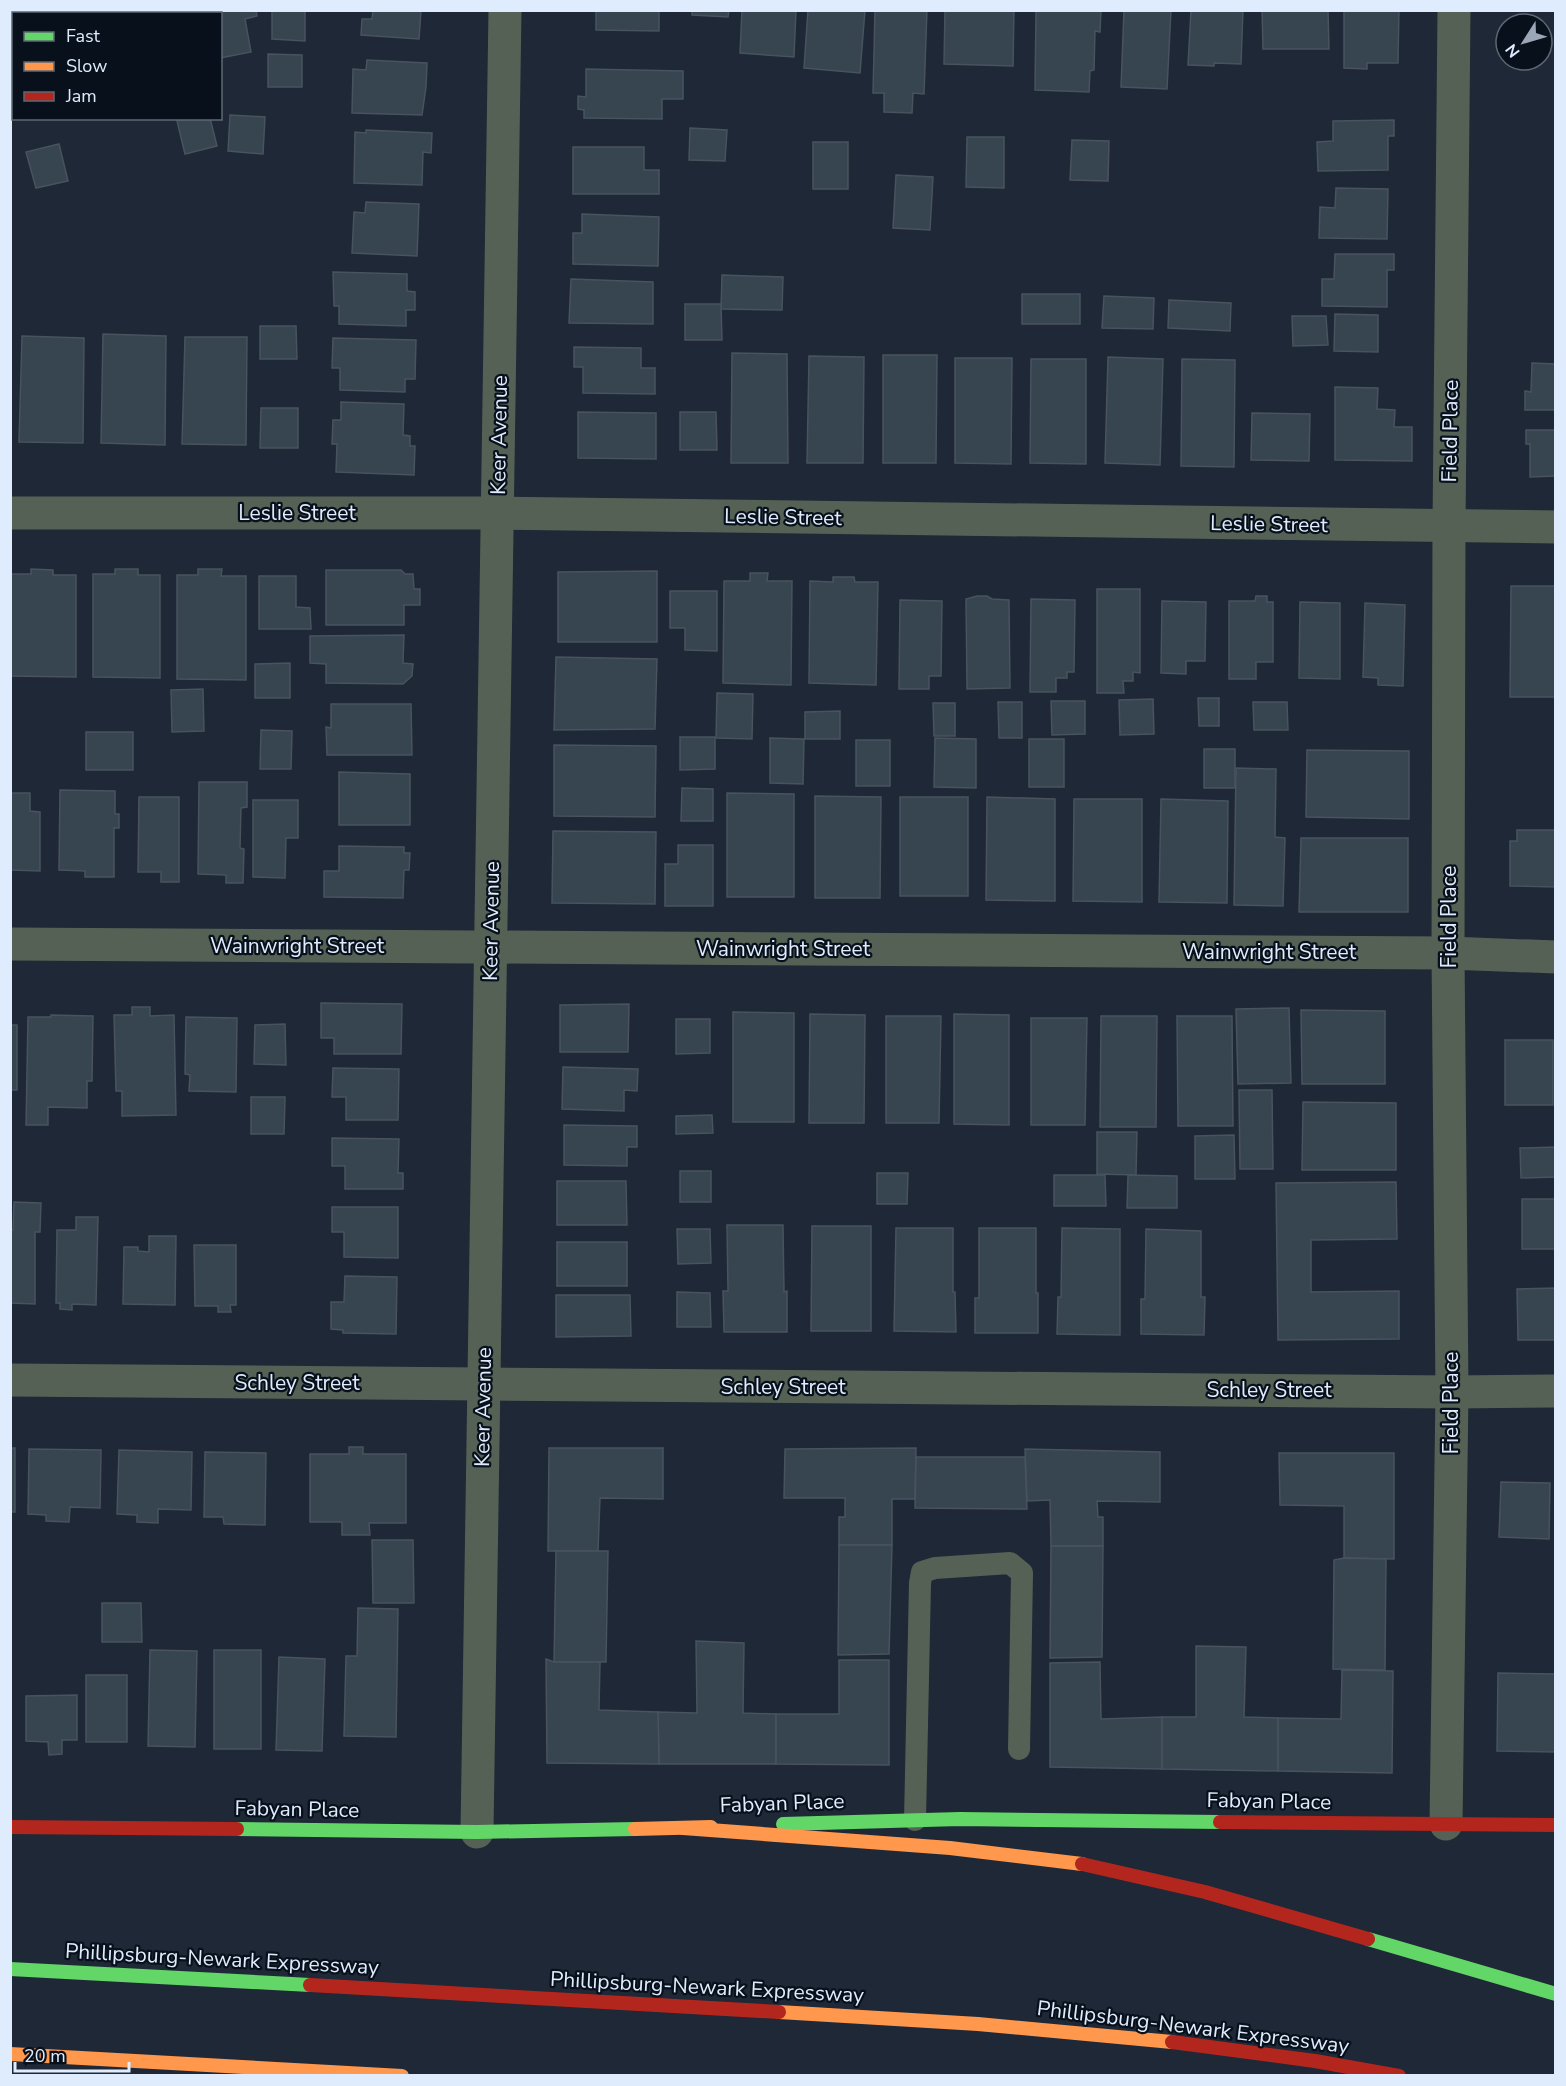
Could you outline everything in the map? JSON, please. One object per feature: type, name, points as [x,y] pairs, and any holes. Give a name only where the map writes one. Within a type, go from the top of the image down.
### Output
[{"type":"main road","name":"Fabyan Place","points":[[10,1827],[477,1832],[915,1820],[1556,1825]]},
{"type":"main road","points":[[683,1828],[970,1850],[1062,1860],[1205,1892],[1556,1994]]},
{"type":"main road","name":"Phillipsburg-Newark Expressway","points":[[10,1969],[804,2013],[1035,2029],[1218,2048],[1355,2067],[1399,2076]]},
{"type":"main road","points":[[10,2054],[402,2076]]},
{"type":"street","name":"Keer Avenue","points":[[477,1832],[505,10]]},
{"type":"street","name":"Field Place","points":[[1446,1824],[1452,1392],[1448,953],[1454,10]]},
{"type":"street","name":"Leslie Street","points":[[10,513],[497,513],[1556,527]]},
{"type":"street","name":"Wainwright Street","points":[[10,944],[1448,953],[1556,957]]},
{"type":"street","name":"Schley Street","points":[[10,1380],[1556,1391]]},
{"type":"lane","points":[[915,1820],[922,1572],[935,1568],[1010,1563],[1023,1572],[1018,1749]]},
{"type":"building","points":[[190,10],[256,10],[257,16],[245,19],[251,52],[222,58],[222,12],[190,12]]},
{"type":"building","points":[[272,10],[305,10],[305,41],[272,39]]},
{"type":"building","points":[[373,10],[421,10],[419,39],[361,35],[362,19],[372,19]]},
{"type":"building","points":[[596,10],[659,10],[659,31],[596,30]]},
{"type":"building","points":[[692,10],[729,10],[728,17],[692,15]]},
{"type":"building","points":[[742,10],[796,10],[794,57],[740,53]]},
{"type":"building","points":[[808,10],[865,10],[860,73],[804,68]]},
{"type":"building","points":[[875,10],[927,10],[924,94],[913,93],[912,113],[884,112],[884,93],[873,93]]},
{"type":"building","points":[[945,10],[1014,10],[1013,66],[944,64]]},
{"type":"building","points":[[1036,10],[1101,10],[1100,32],[1095,31],[1094,70],[1090,71],[1089,92],[1035,90]]},
{"type":"building","points":[[1124,10],[1171,10],[1167,89],[1121,87]]},
{"type":"building","points":[[1191,10],[1243,10],[1241,64],[1188,65]]},
{"type":"building","points":[[1262,10],[1328,10],[1329,49],[1263,49]]},
{"type":"building","points":[[1344,10],[1399,10],[1398,63],[1367,63],[1367,69],[1344,68]]},
{"type":"building","points":[[10,52],[12,52],[12,103],[10,103]]},
{"type":"building","points":[[268,54],[302,55],[302,87],[268,87]]},
{"type":"building","points":[[367,60],[427,63],[422,115],[352,113],[353,69],[366,70]]},
{"type":"building","points":[[586,69],[683,71],[683,99],[662,99],[662,119],[584,118],[584,110],[578,109],[578,96],[586,97]]},
{"type":"building","points":[[230,115],[265,117],[263,154],[228,151]]},
{"type":"building","points":[[210,120],[217,146],[185,154],[177,121]]},
{"type":"building","points":[[1394,120],[1394,136],[1388,136],[1388,170],[1318,171],[1317,142],[1333,141],[1333,121]]},
{"type":"building","points":[[690,128],[727,130],[725,161],[689,160]]},
{"type":"building","points":[[366,130],[432,133],[431,153],[423,152],[422,185],[354,183],[355,132],[366,133]]},
{"type":"building","points":[[967,137],[1004,137],[1004,188],[966,187]]},
{"type":"building","points":[[1072,140],[1109,141],[1108,181],[1070,180]]},
{"type":"building","points":[[813,142],[848,142],[848,189],[813,189]]},
{"type":"building","points":[[59,144],[68,181],[36,188],[26,152]]},
{"type":"building","points":[[573,147],[644,147],[644,170],[659,170],[659,194],[573,194]]},
{"type":"building","points":[[896,175],[933,177],[930,230],[893,228]]},
{"type":"building","points":[[1336,188],[1388,189],[1387,239],[1319,238],[1320,207],[1335,208]]},
{"type":"building","points":[[366,202],[419,204],[417,256],[352,253],[354,212],[365,213]]},
{"type":"building","points":[[582,214],[659,217],[658,266],[573,264],[573,233],[582,233]]},
{"type":"building","points":[[1335,254],[1394,254],[1394,270],[1387,270],[1387,307],[1322,306],[1322,279],[1334,279]]},
{"type":"building","points":[[333,272],[407,274],[407,291],[415,292],[415,310],[406,310],[406,326],[339,324],[339,306],[334,306]]},
{"type":"building","points":[[722,275],[783,277],[782,310],[721,309]]},
{"type":"building","points":[[571,279],[653,282],[653,324],[569,323]]},
{"type":"building","points":[[1022,294],[1080,294],[1080,324],[1022,324]]},
{"type":"building","points":[[1104,296],[1154,298],[1153,329],[1102,328]]},
{"type":"building","points":[[1169,300],[1231,303],[1230,331],[1168,328]]},
{"type":"building","points":[[685,304],[721,304],[722,340],[685,340]]},
{"type":"building","points":[[1335,314],[1378,315],[1378,352],[1334,351]]},
{"type":"building","points":[[1292,316],[1326,316],[1328,345],[1293,346]]},
{"type":"building","points":[[260,326],[296,326],[297,359],[260,359]]},
{"type":"building","points":[[103,334],[166,336],[165,445],[101,443]]},
{"type":"building","points":[[22,336],[84,338],[83,443],[19,442]]},
{"type":"building","points":[[185,337],[247,337],[246,445],[182,444]]},
{"type":"building","points":[[333,338],[416,340],[415,379],[405,379],[405,392],[340,390],[340,368],[332,368]]},
{"type":"building","points":[[574,347],[641,348],[641,368],[655,368],[655,394],[583,393],[583,367],[574,367]]},
{"type":"building","points":[[732,353],[787,354],[788,463],[731,463]]},
{"type":"building","points":[[883,355],[937,355],[936,463],[883,463]]},
{"type":"building","points":[[809,356],[864,357],[863,463],[807,463]]},
{"type":"building","points":[[1108,357],[1163,359],[1160,465],[1105,463]]},
{"type":"building","points":[[955,358],[1012,358],[1011,464],[955,463]]},
{"type":"building","points":[[1031,359],[1086,359],[1086,464],[1030,463]]},
{"type":"building","points":[[1182,359],[1235,360],[1234,467],[1181,466]]},
{"type":"building","points":[[1532,363],[1556,364],[1556,410],[1525,410],[1525,391],[1531,392]]},
{"type":"building","points":[[1335,387],[1378,388],[1377,409],[1395,410],[1394,427],[1412,427],[1412,461],[1335,460]]},
{"type":"building","points":[[341,402],[404,404],[403,435],[410,436],[410,446],[415,446],[414,475],[336,472],[337,444],[332,444],[333,420],[341,420]]},
{"type":"building","points":[[261,408],[298,408],[298,448],[260,448]]},
{"type":"building","points":[[578,412],[656,413],[656,459],[578,458]]},
{"type":"building","points":[[680,412],[716,412],[717,450],[680,450]]},
{"type":"building","points":[[1252,413],[1310,414],[1309,461],[1251,460]]},
{"type":"building","points":[[1526,430],[1556,430],[1556,476],[1530,477],[1530,444],[1526,444]]},
{"type":"building","points":[[31,569],[53,570],[53,575],[76,575],[76,677],[10,676],[10,574],[31,574]]},
{"type":"building","points":[[115,569],[138,569],[138,575],[160,575],[160,678],[93,677],[93,574],[115,574]]},
{"type":"building","points":[[198,569],[222,569],[221,576],[246,576],[246,680],[177,679],[177,575],[198,575]]},
{"type":"building","points":[[326,570],[401,570],[405,574],[413,574],[414,589],[420,589],[420,605],[404,605],[404,625],[326,625]]},
{"type":"building","points":[[657,571],[657,642],[558,642],[558,572]]},
{"type":"building","points":[[750,573],[768,573],[767,581],[792,581],[791,685],[723,683],[724,581],[750,581]]},
{"type":"building","points":[[259,576],[296,576],[296,607],[310,608],[311,629],[259,629]]},
{"type":"building","points":[[833,577],[854,577],[855,582],[878,582],[876,685],[809,683],[810,581],[833,582]]},
{"type":"building","points":[[1511,586],[1556,586],[1556,697],[1510,697]]},
{"type":"building","points":[[1097,589],[1140,589],[1140,673],[1133,672],[1133,681],[1123,681],[1124,693],[1097,693]]},
{"type":"building","points":[[670,591],[717,591],[717,651],[685,650],[685,628],[670,628]]},
{"type":"building","points":[[977,596],[1009,600],[1010,688],[967,689],[966,599]]},
{"type":"building","points":[[1256,596],[1267,596],[1267,602],[1273,602],[1273,662],[1256,662],[1256,679],[1229,679],[1229,601],[1255,601]]},
{"type":"building","points":[[1031,599],[1075,600],[1074,672],[1067,672],[1067,678],[1056,678],[1056,692],[1030,692]]},
{"type":"building","points":[[900,600],[942,601],[941,676],[929,676],[929,689],[899,689]]},
{"type":"building","points":[[1162,601],[1206,602],[1205,661],[1186,661],[1186,674],[1161,673]]},
{"type":"building","points":[[1300,602],[1340,603],[1340,679],[1299,678]]},
{"type":"building","points":[[1365,603],[1405,605],[1403,686],[1378,685],[1378,678],[1363,677]]},
{"type":"building","points":[[404,635],[403,663],[413,664],[412,676],[403,684],[326,683],[326,664],[310,663],[310,636]]},
{"type":"building","points":[[556,657],[657,659],[655,729],[554,730]]},
{"type":"building","points":[[290,663],[290,698],[255,698],[255,664]]},
{"type":"building","points":[[203,689],[204,731],[172,732],[171,690]]},
{"type":"building","points":[[717,693],[753,694],[752,739],[716,738]]},
{"type":"building","points":[[1198,698],[1219,698],[1219,726],[1199,726]]},
{"type":"building","points":[[1153,699],[1154,734],[1120,735],[1119,700]]},
{"type":"building","points":[[1051,701],[1085,701],[1085,734],[1052,735]]},
{"type":"building","points":[[998,702],[1022,702],[1022,738],[999,738]]},
{"type":"building","points":[[1253,702],[1287,702],[1288,730],[1254,730]]},
{"type":"building","points":[[933,703],[955,703],[955,736],[934,736]]},
{"type":"building","points":[[331,704],[411,704],[412,755],[327,755],[326,727],[331,728]]},
{"type":"building","points":[[840,711],[840,739],[805,739],[805,712]]},
{"type":"building","points":[[261,730],[292,731],[291,769],[260,769]]},
{"type":"building","points":[[86,732],[133,732],[133,770],[86,770]]},
{"type":"building","points":[[680,737],[715,737],[715,769],[680,770]]},
{"type":"building","points":[[770,738],[804,739],[803,784],[770,783]]},
{"type":"building","points":[[935,738],[976,739],[976,788],[934,787]]},
{"type":"building","points":[[1029,739],[1064,739],[1064,787],[1029,787]]},
{"type":"building","points":[[856,740],[890,740],[890,786],[856,786]]},
{"type":"building","points":[[554,745],[656,746],[655,817],[554,816]]},
{"type":"building","points":[[1204,749],[1235,749],[1235,788],[1204,788]]},
{"type":"building","points":[[1307,750],[1409,751],[1409,819],[1306,817]]},
{"type":"building","points":[[1236,768],[1276,769],[1275,837],[1285,838],[1283,906],[1234,905]]},
{"type":"building","points":[[339,772],[410,774],[410,825],[339,825]]},
{"type":"building","points":[[199,782],[247,782],[247,807],[241,808],[240,848],[244,849],[243,883],[226,883],[226,875],[198,874]]},
{"type":"building","points":[[682,788],[713,789],[713,821],[681,821]]},
{"type":"building","points":[[60,790],[115,791],[115,814],[119,814],[119,828],[114,828],[114,877],[85,877],[85,871],[59,870]]},
{"type":"building","points":[[10,793],[30,793],[30,811],[40,812],[40,871],[10,870]]},
{"type":"building","points":[[727,793],[794,794],[794,897],[727,897]]},
{"type":"building","points":[[815,796],[881,797],[880,898],[815,898]]},
{"type":"building","points":[[139,797],[179,797],[179,882],[161,882],[161,872],[138,872]]},
{"type":"building","points":[[900,797],[968,797],[968,896],[900,896]]},
{"type":"building","points":[[987,797],[1055,799],[1055,901],[986,900]]},
{"type":"building","points":[[1074,799],[1142,799],[1142,902],[1073,901]]},
{"type":"building","points":[[1161,799],[1228,801],[1227,903],[1159,902]]},
{"type":"building","points":[[253,800],[298,800],[298,838],[286,838],[285,878],[253,877]]},
{"type":"building","points":[[1517,830],[1556,830],[1556,887],[1510,886],[1510,841],[1517,841]]},
{"type":"building","points":[[553,831],[656,832],[655,904],[552,903]]},
{"type":"building","points":[[1301,838],[1408,838],[1408,912],[1299,912]]},
{"type":"building","points":[[678,845],[713,845],[713,906],[665,906],[665,864],[678,864]]},
{"type":"building","points":[[339,846],[404,847],[404,853],[410,853],[409,870],[404,870],[403,898],[324,897],[324,871],[339,871]]},
{"type":"building","points":[[321,1003],[402,1004],[401,1054],[334,1054],[334,1038],[321,1038]]},
{"type":"building","points":[[629,1004],[628,1052],[560,1052],[560,1005]]},
{"type":"building","points":[[132,1007],[150,1007],[150,1016],[174,1015],[176,1115],[122,1116],[122,1091],[116,1091],[114,1015],[132,1015]]},
{"type":"building","points":[[1289,1008],[1291,1083],[1238,1084],[1236,1009]]},
{"type":"building","points":[[1301,1010],[1385,1011],[1385,1084],[1302,1084]]},
{"type":"building","points":[[733,1012],[794,1013],[794,1122],[733,1122]]},
{"type":"building","points":[[810,1014],[865,1015],[864,1123],[809,1123]]},
{"type":"building","points":[[954,1014],[1009,1015],[1009,1125],[954,1124]]},
{"type":"building","points":[[51,1015],[93,1016],[92,1081],[87,1081],[87,1108],[48,1107],[48,1125],[26,1125],[28,1017],[51,1017]]},
{"type":"building","points":[[886,1016],[941,1016],[939,1123],[886,1123]]},
{"type":"building","points":[[1101,1016],[1157,1016],[1156,1127],[1100,1127]]},
{"type":"building","points":[[1177,1016],[1232,1016],[1233,1126],[1178,1126]]},
{"type":"building","points":[[186,1017],[237,1018],[236,1092],[189,1091],[190,1075],[185,1074]]},
{"type":"building","points":[[1031,1018],[1087,1018],[1085,1125],[1031,1125]]},
{"type":"building","points":[[676,1019],[710,1019],[710,1053],[676,1054]]},
{"type":"building","points":[[285,1024],[286,1065],[254,1064],[255,1025]]},
{"type":"building","points":[[10,1025],[17,1025],[17,1090],[10,1090]]},
{"type":"building","points":[[1505,1040],[1553,1040],[1553,1105],[1505,1105]]},
{"type":"building","points":[[563,1067],[638,1069],[637,1091],[624,1090],[624,1111],[562,1109]]},
{"type":"building","points":[[333,1068],[399,1069],[398,1120],[346,1120],[346,1097],[332,1097]]},
{"type":"building","points":[[1239,1090],[1272,1090],[1273,1169],[1240,1169]]},
{"type":"building","points":[[251,1097],[285,1097],[284,1134],[251,1134]]},
{"type":"building","points":[[1303,1102],[1396,1103],[1396,1170],[1302,1170]]},
{"type":"building","points":[[712,1115],[713,1133],[676,1134],[676,1116]]},
{"type":"building","points":[[564,1125],[637,1126],[637,1147],[627,1147],[627,1166],[564,1165]]},
{"type":"building","points":[[1097,1132],[1137,1132],[1136,1175],[1097,1174]]},
{"type":"building","points":[[1234,1135],[1235,1179],[1195,1179],[1195,1136]]},
{"type":"building","points":[[332,1138],[399,1139],[398,1173],[403,1173],[403,1189],[345,1189],[345,1166],[332,1166]]},
{"type":"building","points":[[1556,1147],[1556,1177],[1521,1178],[1520,1148]]},
{"type":"building","points":[[680,1171],[711,1171],[711,1202],[680,1202]]},
{"type":"building","points":[[877,1173],[908,1173],[907,1204],[877,1204]]},
{"type":"building","points":[[1054,1175],[1105,1175],[1106,1206],[1054,1206]]},
{"type":"building","points":[[1128,1175],[1177,1176],[1177,1208],[1127,1208]]},
{"type":"building","points":[[557,1181],[626,1181],[627,1225],[557,1225]]},
{"type":"building","points":[[1396,1182],[1397,1239],[1311,1240],[1311,1292],[1399,1291],[1399,1339],[1278,1340],[1276,1183]]},
{"type":"building","points":[[1522,1199],[1556,1199],[1556,1249],[1522,1249]]},
{"type":"building","points":[[14,1202],[41,1203],[40,1232],[35,1232],[35,1304],[10,1303],[10,1230],[13,1230]]},
{"type":"building","points":[[332,1207],[398,1207],[398,1258],[344,1257],[344,1232],[332,1232]]},
{"type":"building","points":[[76,1217],[98,1217],[96,1305],[72,1304],[72,1310],[60,1309],[60,1303],[56,1303],[57,1230],[76,1230]]},
{"type":"building","points":[[727,1225],[783,1225],[787,1332],[724,1332],[723,1291],[728,1291]]},
{"type":"building","points":[[812,1226],[871,1226],[871,1331],[811,1331]]},
{"type":"building","points":[[896,1228],[953,1228],[953,1292],[955,1292],[956,1332],[894,1331]]},
{"type":"building","points":[[979,1228],[1036,1228],[1038,1333],[975,1333],[975,1298],[979,1298]]},
{"type":"building","points":[[1062,1228],[1120,1229],[1120,1335],[1057,1334],[1058,1297],[1061,1297]]},
{"type":"building","points":[[677,1229],[710,1229],[711,1263],[678,1264]]},
{"type":"building","points":[[1146,1229],[1201,1231],[1201,1297],[1205,1297],[1204,1335],[1141,1334],[1141,1299],[1145,1299]]},
{"type":"building","points":[[149,1236],[176,1236],[175,1305],[123,1304],[124,1247],[138,1247],[138,1251],[149,1252]]},
{"type":"building","points":[[557,1242],[627,1242],[627,1286],[557,1286]]},
{"type":"building","points":[[194,1245],[236,1245],[236,1305],[230,1305],[231,1312],[218,1312],[218,1306],[195,1306]]},
{"type":"building","points":[[345,1276],[397,1277],[396,1334],[343,1333],[343,1330],[331,1329],[331,1302],[344,1302]]},
{"type":"building","points":[[1556,1288],[1556,1340],[1518,1340],[1517,1289]]},
{"type":"building","points":[[677,1292],[710,1293],[711,1327],[677,1327]]},
{"type":"building","points":[[556,1295],[630,1295],[631,1336],[556,1337]]},
{"type":"building","points":[[349,1447],[363,1447],[363,1454],[406,1454],[406,1523],[369,1523],[370,1535],[342,1535],[342,1522],[310,1522],[310,1454],[349,1454]]},
{"type":"building","points":[[10,1448],[15,1448],[15,1512],[10,1512]]},
{"type":"building","points":[[549,1448],[663,1448],[663,1499],[600,1498],[598,1551],[548,1551]]},
{"type":"building","points":[[916,1448],[915,1499],[892,1499],[892,1545],[839,1545],[839,1517],[845,1517],[845,1498],[784,1498],[785,1449]]},
{"type":"building","points":[[29,1449],[101,1450],[100,1508],[70,1507],[69,1522],[46,1521],[46,1515],[28,1514]]},
{"type":"building","points":[[1025,1449],[1160,1452],[1160,1502],[1097,1501],[1098,1517],[1103,1517],[1103,1546],[1051,1546],[1050,1500],[1027,1501]]},
{"type":"building","points":[[119,1450],[192,1452],[191,1510],[158,1509],[158,1523],[137,1522],[137,1515],[117,1514]]},
{"type":"building","points":[[205,1452],[266,1453],[265,1525],[224,1524],[223,1517],[204,1517]]},
{"type":"building","points":[[1279,1453],[1394,1453],[1394,1559],[1344,1558],[1344,1506],[1280,1505]]},
{"type":"building","points":[[916,1457],[1025,1457],[1027,1509],[915,1508]]},
{"type":"building","points":[[1501,1482],[1550,1483],[1549,1539],[1499,1537]]},
{"type":"building","points":[[372,1540],[413,1540],[414,1603],[373,1603]]},
{"type":"building","points":[[839,1545],[892,1545],[889,1654],[838,1655]]},
{"type":"building","points":[[1051,1546],[1103,1546],[1102,1657],[1050,1658]]},
{"type":"building","points":[[556,1551],[608,1551],[606,1662],[554,1662]]},
{"type":"building","points":[[1344,1558],[1386,1559],[1385,1670],[1333,1669],[1334,1560]]},
{"type":"building","points":[[102,1603],[141,1603],[142,1642],[102,1642]]},
{"type":"building","points":[[358,1608],[398,1609],[396,1737],[344,1736],[346,1656],[357,1656]]},
{"type":"building","points":[[696,1641],[744,1643],[743,1713],[776,1714],[776,1764],[659,1764],[658,1712],[697,1713]]},
{"type":"building","points":[[1196,1646],[1246,1647],[1244,1717],[1278,1718],[1278,1771],[1162,1769],[1162,1717],[1196,1717]]},
{"type":"building","points":[[150,1650],[197,1651],[195,1747],[148,1746]]},
{"type":"building","points":[[214,1650],[261,1650],[261,1749],[214,1749]]},
{"type":"building","points":[[279,1657],[325,1659],[322,1751],[276,1750]]},
{"type":"building","points":[[546,1659],[554,1662],[600,1662],[599,1710],[658,1712],[659,1764],[547,1763]]},
{"type":"building","points":[[839,1660],[889,1660],[889,1765],[776,1764],[776,1714],[839,1714]]},
{"type":"building","points":[[1100,1662],[1101,1719],[1162,1717],[1162,1769],[1050,1767],[1050,1663]]},
{"type":"building","points":[[1342,1670],[1393,1671],[1392,1773],[1278,1771],[1278,1718],[1341,1719]]},
{"type":"building","points":[[1498,1673],[1556,1674],[1556,1752],[1497,1751]]},
{"type":"building","points":[[86,1675],[127,1675],[127,1742],[86,1742]]},
{"type":"building","points":[[77,1695],[77,1740],[62,1740],[62,1754],[49,1755],[48,1742],[26,1741],[26,1696]]},
{"type":"traffic: fast","points":[[783,1824],[960,1819],[1220,1822]]},
{"type":"traffic: fast","points":[[237,1829],[477,1832],[635,1829]]},
{"type":"traffic: fast","points":[[1368,1939],[1556,1994]]},
{"type":"traffic: fast","points":[[10,1969],[310,1985]]},
{"type":"traffic: slow","points":[[635,1829],[711,1827]]},
{"type":"traffic: slow","points":[[683,1828],[950,1848],[1082,1864]]},
{"type":"traffic: slow","points":[[779,2012],[978,2024],[1172,2042]]},
{"type":"traffic: slow","points":[[10,2054],[402,2076]]},
{"type":"traffic: jam","points":[[1220,1822],[1556,1825]]},
{"type":"traffic: jam","points":[[10,1827],[237,1829]]},
{"type":"traffic: jam","points":[[1082,1864],[1205,1892],[1368,1939]]},
{"type":"traffic: jam","points":[[310,1985],[779,2012]]},
{"type":"traffic: jam","points":[[1172,2042],[1315,2061],[1399,2076]]}]
